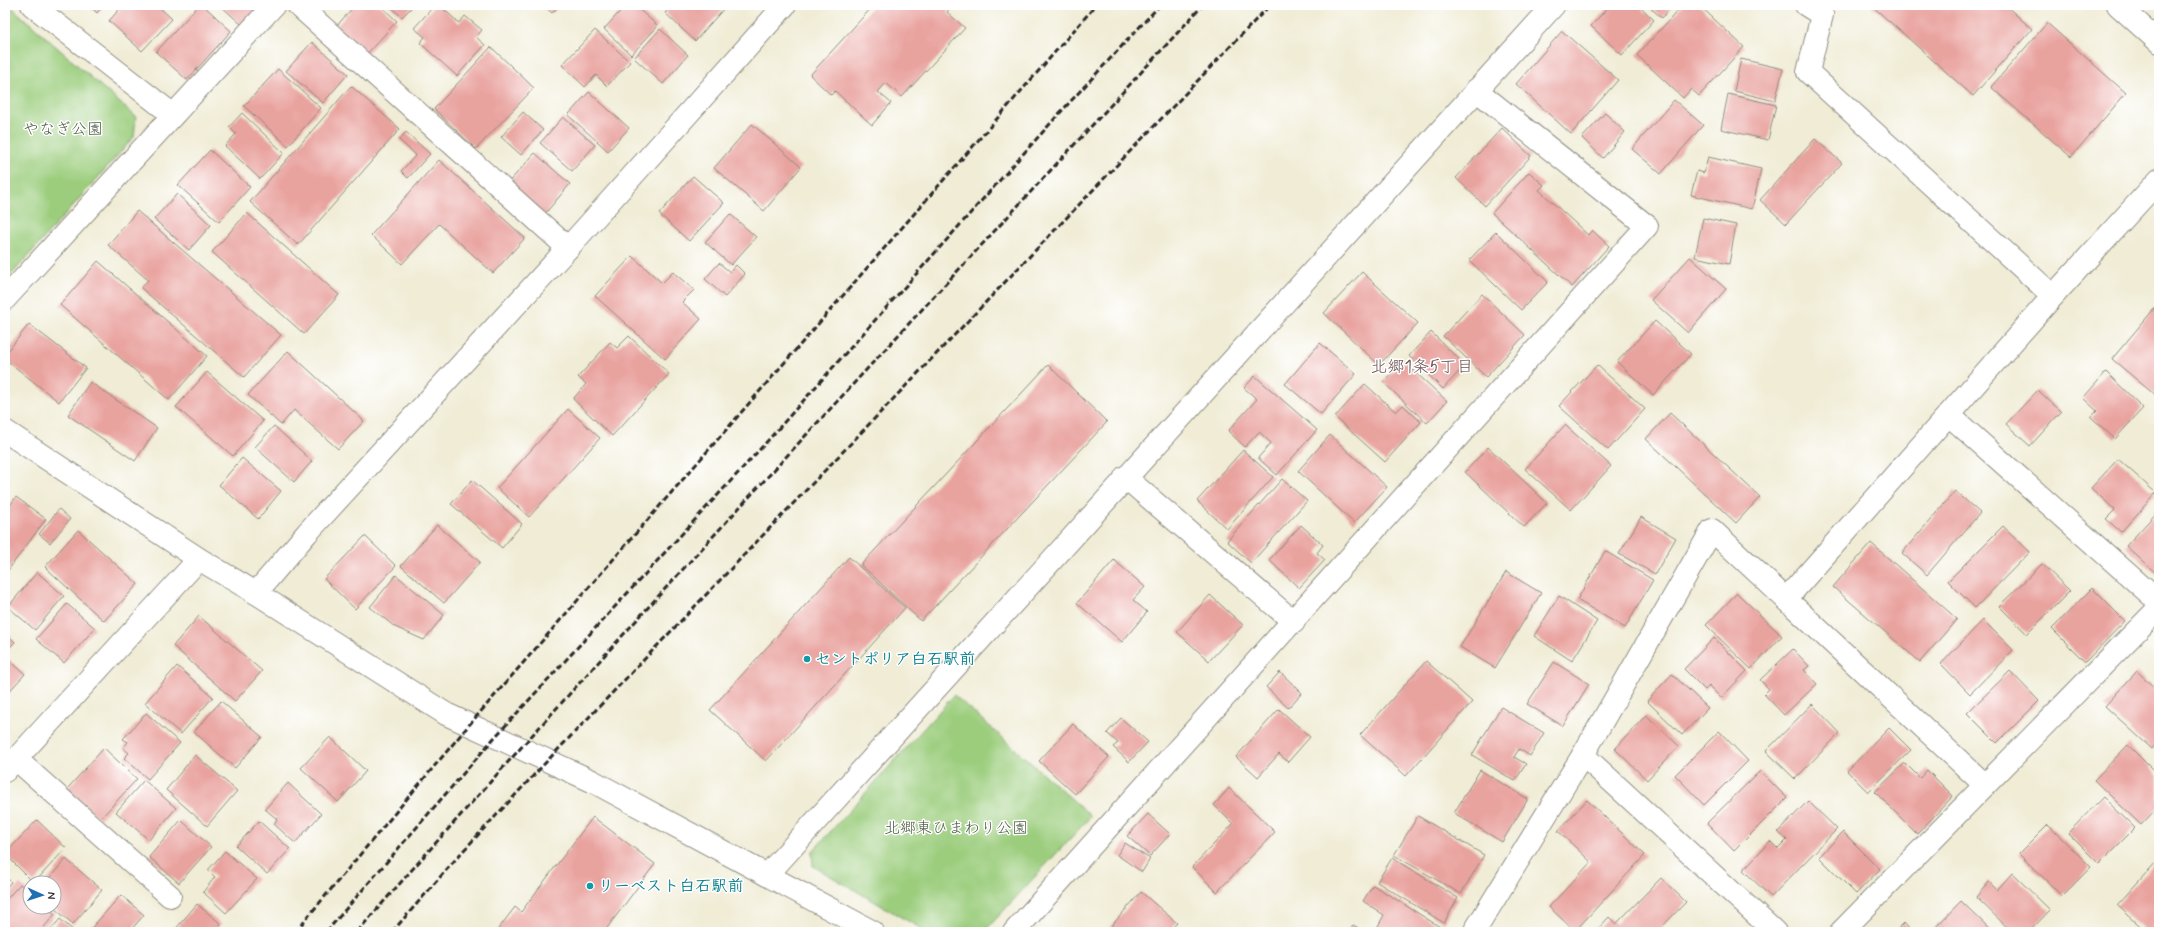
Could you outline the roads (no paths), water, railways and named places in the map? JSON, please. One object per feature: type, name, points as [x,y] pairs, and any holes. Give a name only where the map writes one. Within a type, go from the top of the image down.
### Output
[{"type":"street","points":[[32,5],[172,116]]},
{"type":"street","points":[[5,299],[274,5]]},
{"type":"street","points":[[298,5],[568,248]]},
{"type":"street","points":[[256,593],[307,533],[568,248],[785,5]]},
{"type":"street","points":[[767,875],[1125,477],[1554,5]]},
{"type":"street","points":[[1806,5],[1822,15],[1808,72],[2053,296]]},
{"type":"street","points":[[2118,5],[2159,42]]},
{"type":"street","points":[[1014,932],[1294,622],[1647,226],[1476,90]]},
{"type":"street","points":[[1786,599],[2053,296],[2159,180]]},
{"type":"street","points":[[1949,415],[2159,602]]},
{"type":"street","points":[[5,431],[199,559],[256,593],[446,714],[592,781],[873,932]]},
{"type":"street","points":[[1125,477],[1294,622]]},
{"type":"street","points":[[1474,932],[1583,755],[1712,530],[1985,785]]},
{"type":"street","points":[[170,896],[10,765],[199,559]]},
{"type":"street","points":[[1841,932],[2159,608]]},
{"type":"street","points":[[1583,755],[1775,932]]},
{"type":"railway","points":[[295,932],[469,725],[1096,5]]},
{"type":"railway","points":[[326,932],[495,737],[762,447],[1057,116],[1160,5]]},
{"type":"railway","points":[[357,932],[671,582],[1203,5]]},
{"type":"railway","points":[[392,932],[463,851],[548,760],[1270,5]]},
{"type":"place","name":"セントポリア白石駅前","points":[[807,659]]},
{"type":"place","name":"リーベスト白石駅前","points":[[590,886]]},
{"type":"district","name":"北郷1条5丁目","points":[[1422,367]]},
{"type":"park label","name":"やなぎ公園","points":[[63,129]]},
{"type":"park label","name":"北郷東ひまわり公園","points":[[956,828]]}]
